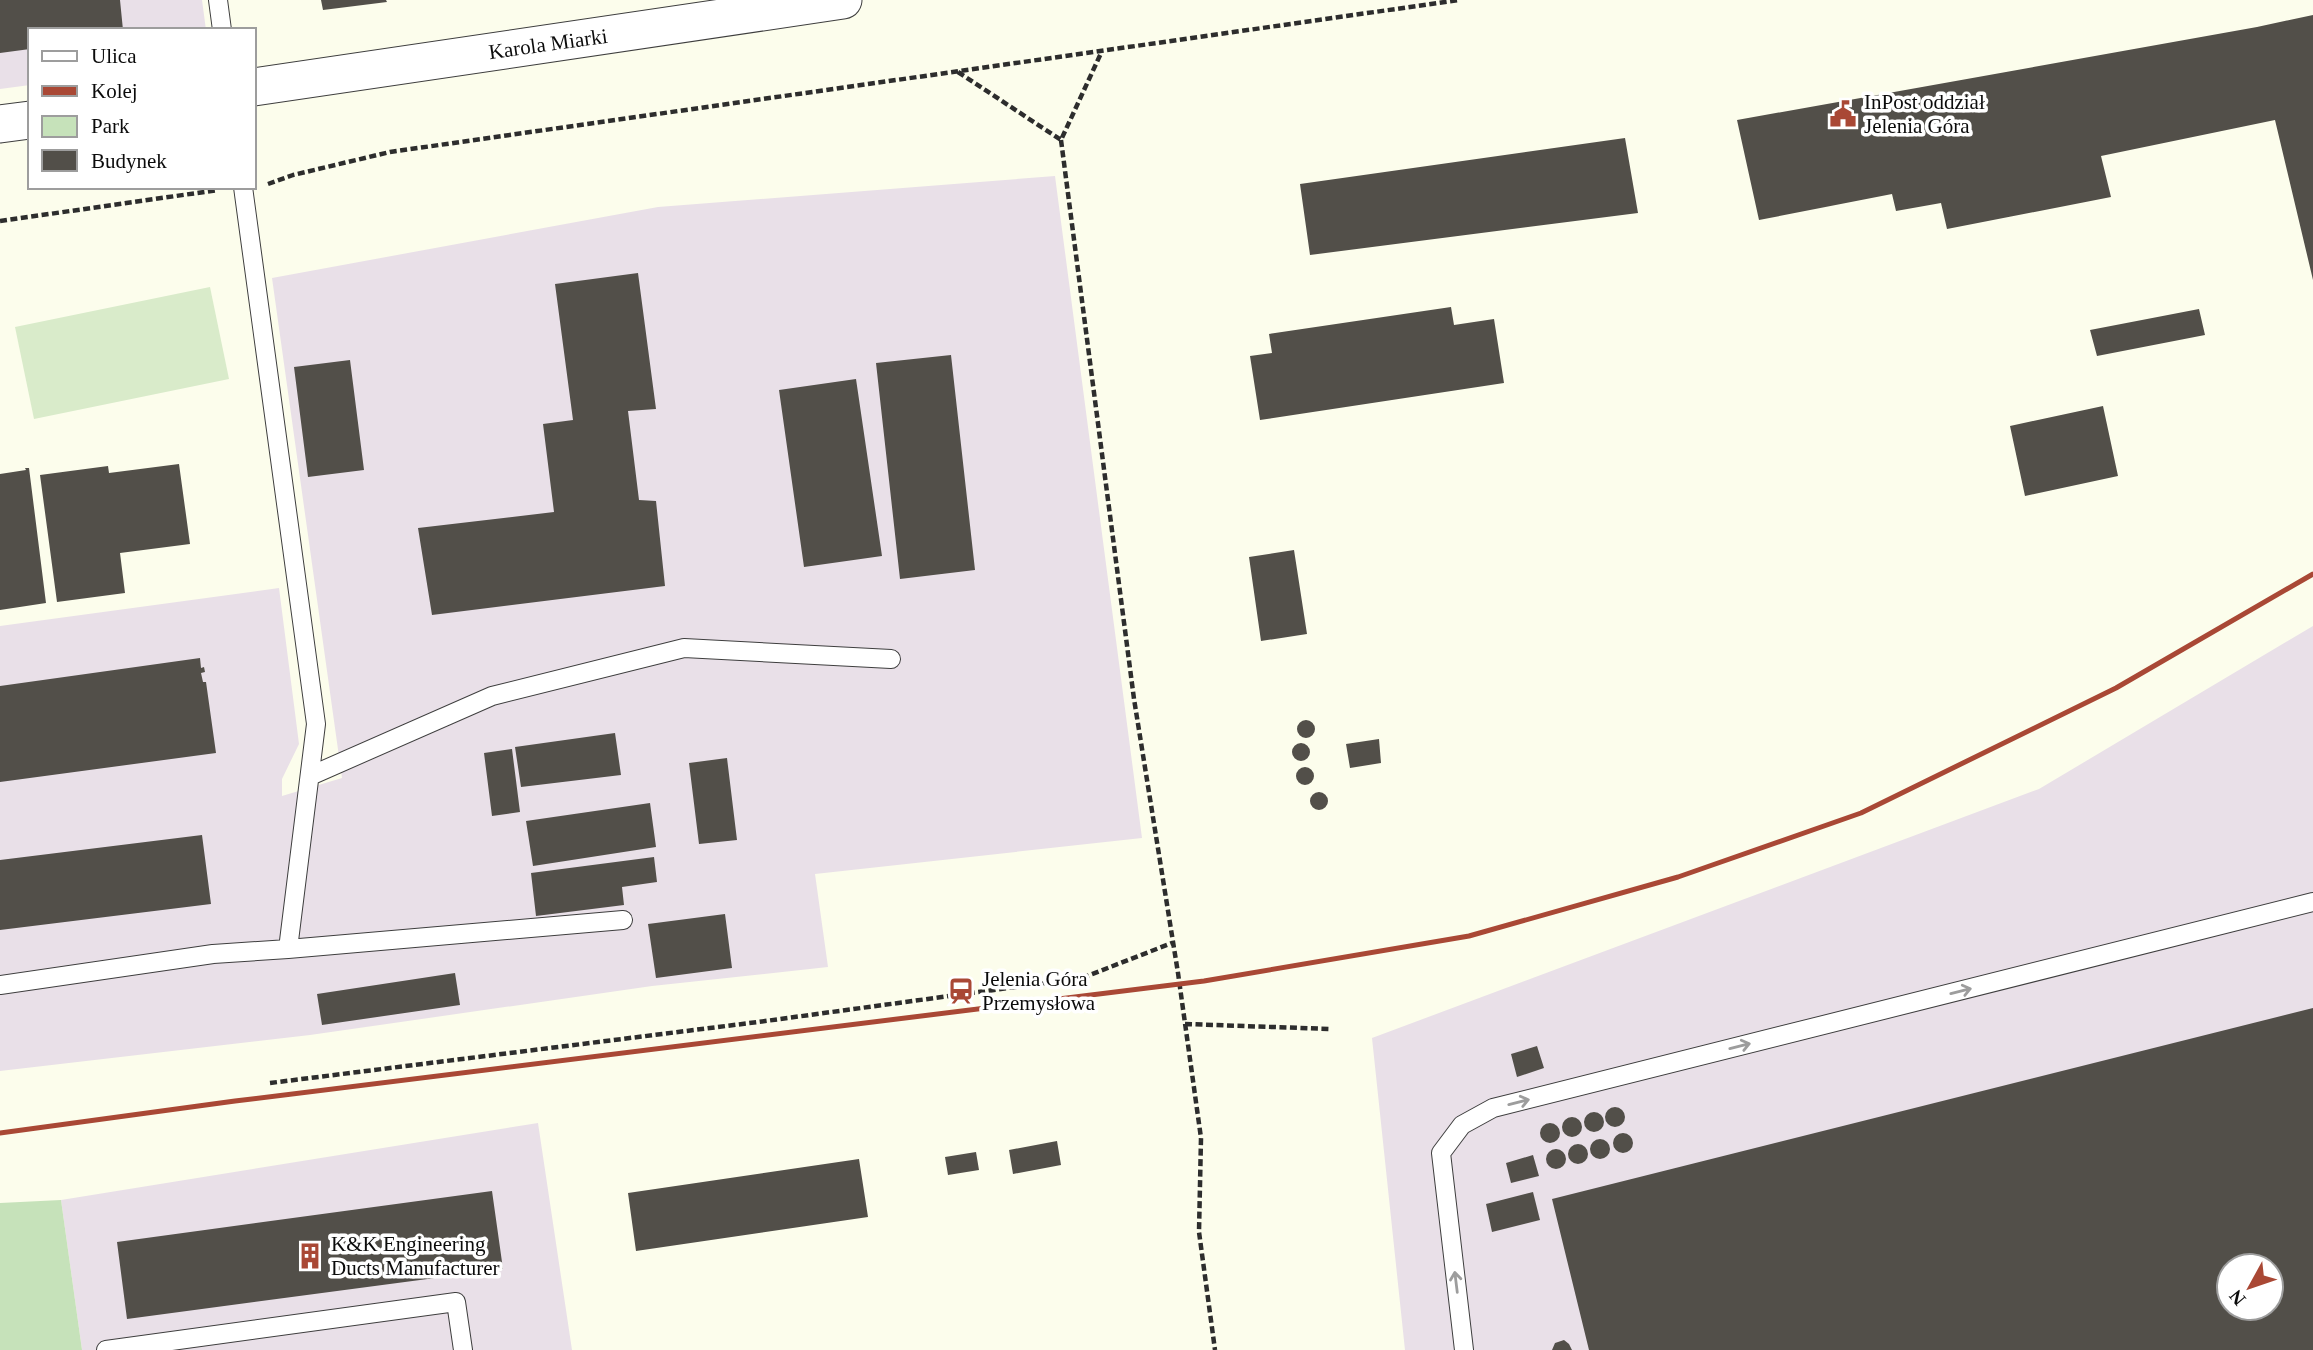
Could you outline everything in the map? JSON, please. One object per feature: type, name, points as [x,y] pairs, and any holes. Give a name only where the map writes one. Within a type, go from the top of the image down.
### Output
[{"type":"street","name":"Karola Miarki","points":[[256,87],[843,0]]},
{"type":"street","points":[[0,124],[28,120]]},
{"type":"lane","points":[[218,0],[222,28]]},
{"type":"lane","points":[[251,189],[316,724],[288,949]]},
{"type":"lane","points":[[310,776],[492,696],[684,648],[891,659]]},
{"type":"lane","points":[[1464,1350],[1441,1153],[1462,1125],[1507,1105],[2313,902]]},
{"type":"lane","points":[[0,985],[213,954],[623,920]]},
{"type":"lane","points":[[106,1350],[456,1302],[463,1350]]},
{"type":"path","points":[[256,185],[390,152],[1459,0]]},
{"type":"path","points":[[1102,51],[1061,140],[1133,685],[1201,1138],[1199,1232],[1215,1350]]},
{"type":"path","points":[[957,71],[1061,140]]},
{"type":"path","points":[[0,221],[222,189]]},
{"type":"path","points":[[270,1083],[1082,978],[1172,943]]},
{"type":"path","points":[[1185,1024],[1331,1029]]},
{"type":"shaded area","points":[[0,0],[202,0],[206,28],[28,28],[28,85],[0,89]]},
{"type":"shaded area","points":[[1055,176],[1142,838],[815,874],[828,967],[652,986],[310,1035],[0,1071],[0,626],[279,588],[299,744],[282,779],[282,796],[342,778],[272,278],[658,207]]},
{"type":"shaded area","points":[[2313,626],[2313,1350],[1405,1350],[1372,1038],[2039,789]]},
{"type":"shaded area","points":[[538,1123],[572,1350],[82,1350],[61,1200]]},
{"type":"green space","points":[[210,287],[229,379],[34,419],[15,327]]},
{"type":"green space","points":[[61,1200],[82,1350],[0,1350],[0,1203]]},
{"type":"building","points":[[0,0],[120,0],[123,28],[28,28],[28,49],[0,53]]},
{"type":"building","points":[[321,0],[386,0],[387,2],[323,10]]},
{"type":"building","points":[[2313,15],[2313,280],[2275,120],[2101,156],[2111,197],[1947,229],[1941,203],[1896,211],[1892,194],[1759,220],[1737,120]]},
{"type":"building","points":[[1625,138],[1638,213],[1310,255],[1300,184]]},
{"type":"building","points":[[638,273],[656,409],[628,411],[639,500],[656,501],[665,586],[432,615],[418,528],[554,512],[543,424],[573,420],[555,284]]},
{"type":"building","points":[[1451,307],[1454,325],[1494,319],[1504,383],[1260,420],[1250,356],[1272,353],[1269,334]]},
{"type":"building","points":[[2199,309],[2205,335],[2097,356],[2090,330]]},
{"type":"building","points":[[951,355],[975,570],[900,579],[876,363]]},
{"type":"building","points":[[350,360],[364,470],[308,477],[294,367]]},
{"type":"building","points":[[856,379],[882,556],[804,567],[779,390]]},
{"type":"building","points":[[2103,406],[2118,476],[2025,496],[2010,426]]},
{"type":"building","points":[[179,464],[190,544],[120,553],[125,593],[57,602],[40,475],[108,466],[109,473]]},
{"type":"building","points":[[25,468],[29,468],[46,603],[0,610],[0,474],[26,470]]},
{"type":"building","points":[[1294,550],[1307,634],[1261,641],[1249,557]]},
{"type":"building","points":[[200,658],[201,668],[204,667],[205,672],[201,673],[203,682],[206,682],[216,753],[0,782],[0,686]]},
{"type":"building","points":[[1306,720],[1312,723],[1315,729],[1312,735],[1306,738],[1300,735],[1297,729],[1300,723]]},
{"type":"building","points":[[615,733],[621,775],[521,787],[515,747]]},
{"type":"building","points":[[1379,739],[1381,763],[1350,768],[1346,744]]},
{"type":"building","points":[[1301,743],[1307,746],[1310,752],[1307,758],[1301,761],[1295,758],[1292,752],[1295,746]]},
{"type":"building","points":[[512,749],[520,812],[492,816],[484,753]]},
{"type":"building","points":[[727,758],[737,840],[699,844],[689,763]]},
{"type":"building","points":[[1305,767],[1311,770],[1314,776],[1311,782],[1305,785],[1299,782],[1296,776],[1299,770]]},
{"type":"building","points":[[1319,792],[1325,795],[1328,801],[1325,807],[1319,810],[1313,807],[1310,801],[1313,795]]},
{"type":"building","points":[[650,803],[656,847],[533,866],[526,821]]},
{"type":"building","points":[[202,835],[211,904],[0,930],[0,860]]},
{"type":"building","points":[[654,857],[657,882],[622,887],[624,905],[536,916],[531,873]]},
{"type":"building","points":[[725,914],[732,968],[656,978],[648,924]]},
{"type":"building","points":[[455,973],[460,1005],[322,1025],[317,994]]},
{"type":"building","points":[[2313,1008],[2313,1350],[1589,1350],[1552,1199]]},
{"type":"building","points":[[1537,1046],[1544,1068],[1517,1077],[1511,1054]]},
{"type":"building","points":[[1615,1107],[1622,1110],[1625,1117],[1622,1124],[1615,1127],[1608,1124],[1605,1117],[1608,1110]]},
{"type":"building","points":[[1594,1112],[1601,1115],[1604,1122],[1601,1129],[1594,1132],[1587,1129],[1584,1122],[1587,1115]]},
{"type":"building","points":[[1572,1117],[1579,1120],[1582,1127],[1579,1134],[1572,1137],[1565,1134],[1562,1127],[1565,1120]]},
{"type":"building","points":[[1550,1123],[1557,1126],[1560,1133],[1557,1140],[1550,1143],[1543,1140],[1540,1133],[1543,1126]]},
{"type":"building","points":[[1623,1133],[1630,1136],[1633,1143],[1630,1150],[1623,1153],[1616,1150],[1613,1143],[1616,1136]]},
{"type":"building","points":[[1600,1139],[1607,1142],[1610,1149],[1607,1156],[1600,1159],[1593,1156],[1590,1149],[1593,1142]]},
{"type":"building","points":[[1057,1141],[1061,1165],[1013,1174],[1009,1150]]},
{"type":"building","points":[[1578,1144],[1585,1147],[1588,1154],[1585,1161],[1578,1164],[1571,1161],[1568,1154],[1571,1147]]},
{"type":"building","points":[[1556,1149],[1563,1152],[1566,1159],[1563,1166],[1556,1169],[1549,1166],[1546,1159],[1549,1152]]},
{"type":"building","points":[[976,1152],[979,1170],[948,1175],[945,1157]]},
{"type":"building","points":[[1533,1155],[1539,1176],[1511,1183],[1506,1163]]},
{"type":"building","points":[[859,1159],[868,1217],[636,1251],[628,1193]]},
{"type":"building","name":"K&K Engineering Ducts Manufacturer","points":[[492,1191],[503,1269],[127,1319],[117,1242]]},
{"type":"building","points":[[1533,1192],[1540,1220],[1492,1232],[1486,1204]]},
{"type":"building","points":[[1564,1340],[1572,1350],[1552,1350],[1555,1343]]},
{"type":"railway","points":[[0,1133],[235,1101],[1204,981],[1469,936],[1678,877],[1861,813],[2116,688],[2313,574]]},
{"type":"place","name":"InPost oddział Jelenia Góra","points":[[1843,114]]},
{"type":"place","name":"Jelenia Góra Przemysłowa","points":[[961,991]]},
{"type":"place","name":"K&K Engineering Ducts Manufacturer","points":[[310,1256]]}]
